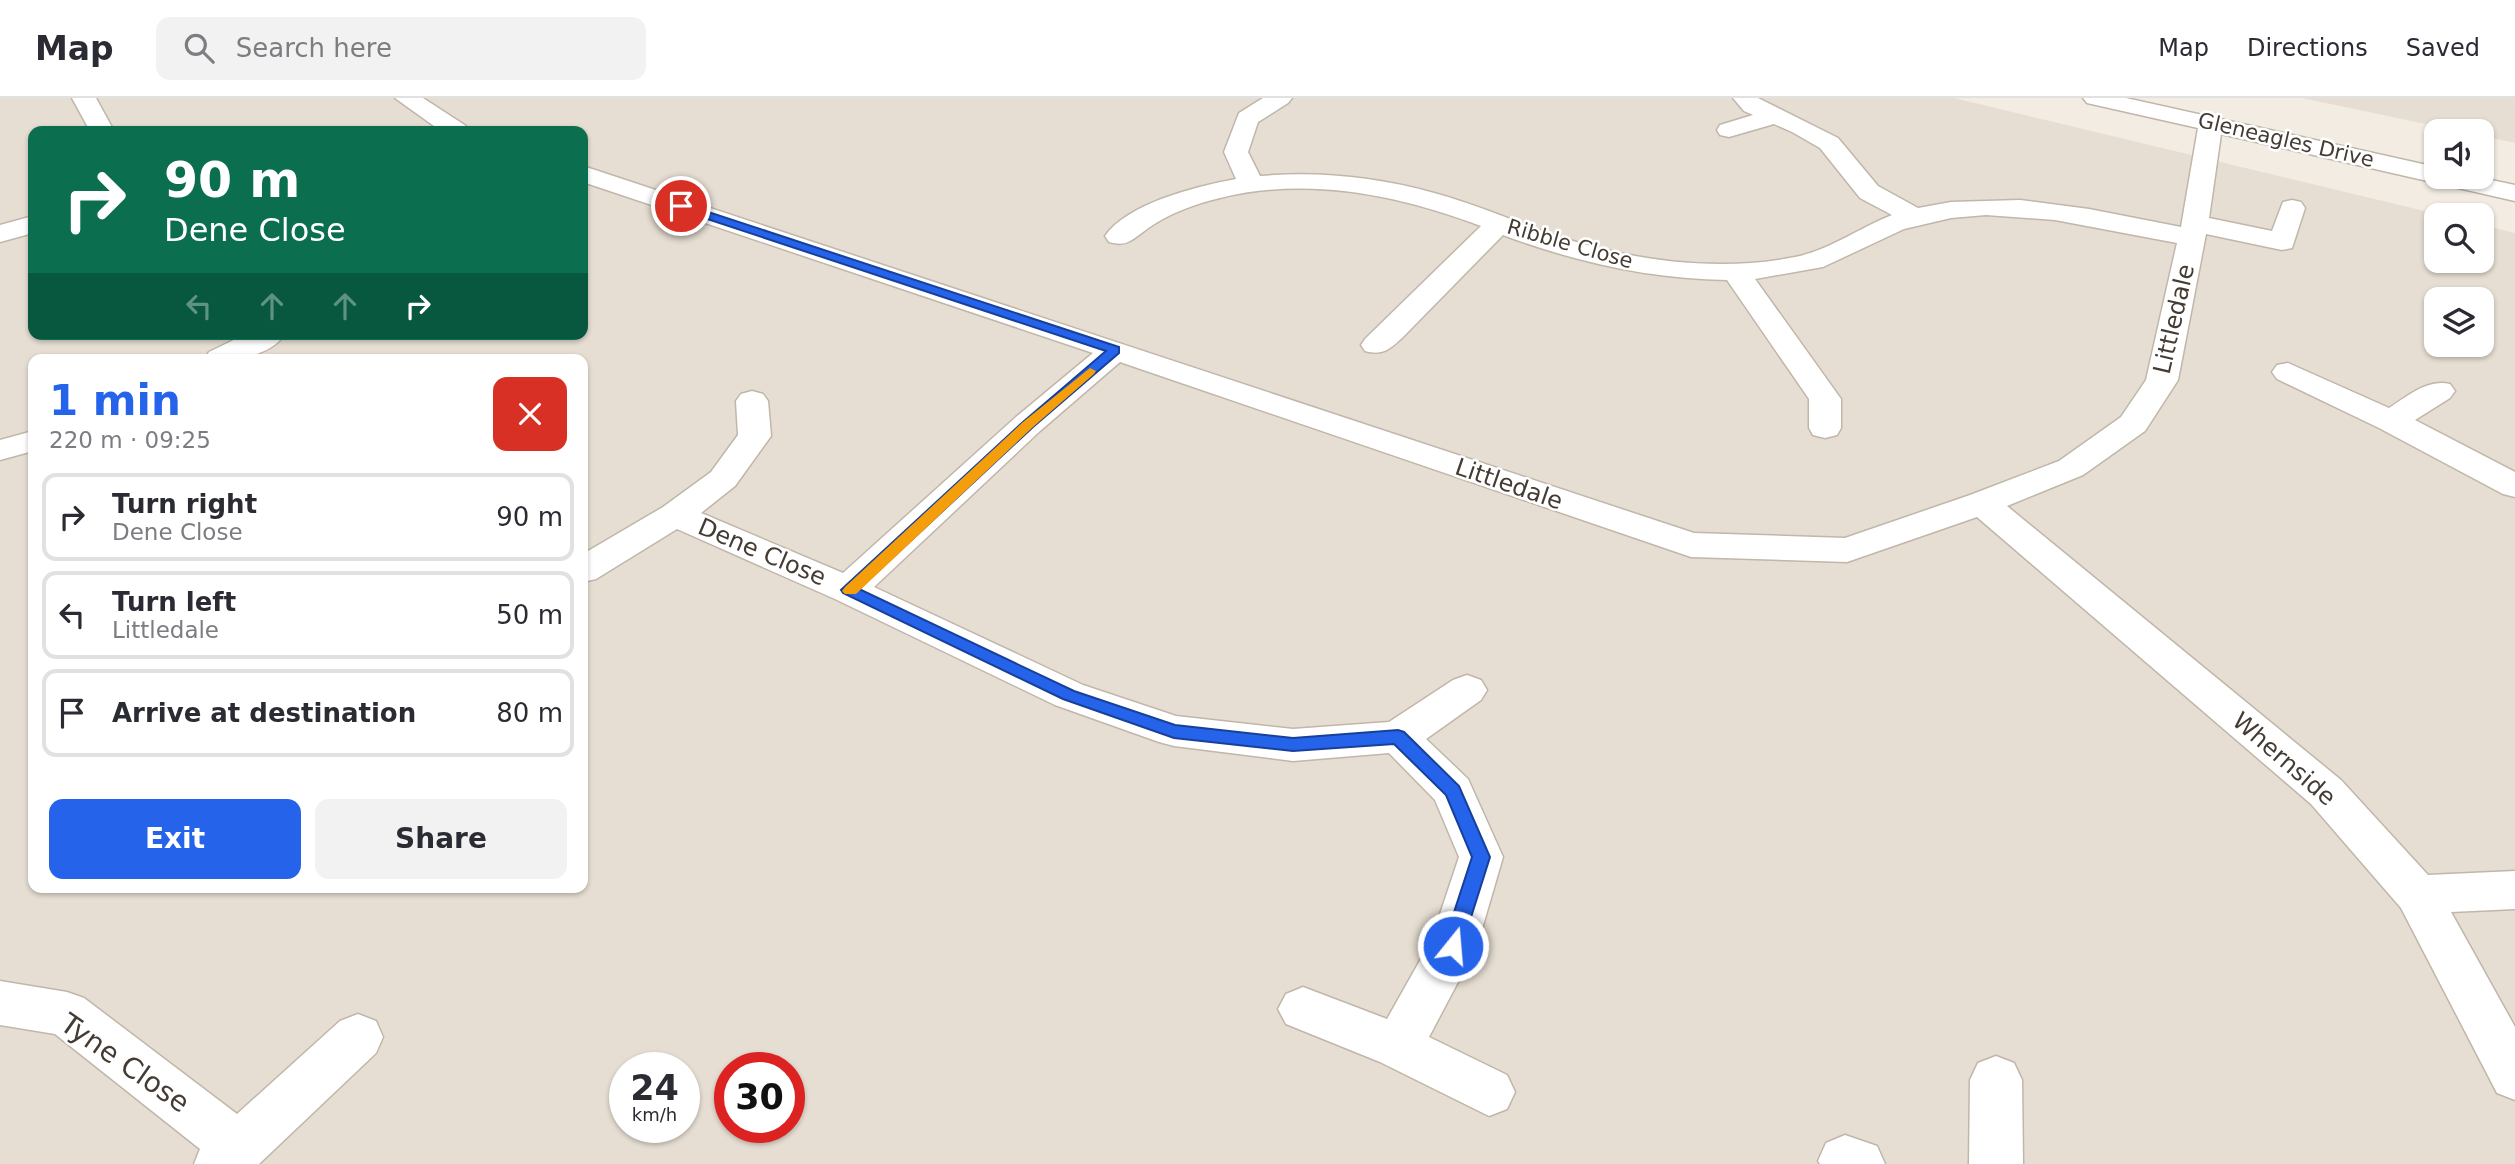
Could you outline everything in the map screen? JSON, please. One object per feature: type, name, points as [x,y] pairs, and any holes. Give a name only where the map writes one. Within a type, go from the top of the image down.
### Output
[{"type":"street","points":[[407,98],[449,126]]},
{"type":"street","points":[[1252,185],[1236,152],[1247,118],[1280,98]]},
{"type":"street","name":"Gleneagles Drive","points":[[2095,98],[2424,172]]},
{"type":"street","points":[[1745,100],[1829,142],[1869,192],[1913,216]]},
{"type":"street","points":[[92,101],[100,126]]},
{"type":"street","points":[[1730,130],[1776,116]]},
{"type":"street","name":"Littledale","points":[[588,176],[1691,545],[1847,550],[1982,503],[2071,468],[2133,424],[2162,380],[2194,231],[2211,123]]},
{"type":"street","name":"Ribble Close","points":[[1119,236],[1152,214],[1194,197],[1252,185],[1307,179],[1369,184],[1426,199],[1562,246],[1622,262],[1736,272],[1787,266],[1828,256],[1913,216],[1957,208],[2014,205],[2282,242],[2292,208]]},
{"type":"street","points":[[2494,189],[2515,194]]},
{"type":"street","points":[[1376,345],[1414,311],[1444,277],[1499,224]]},
{"type":"street","points":[[0,234],[28,225]]},
{"type":"street","points":[[1736,272],[1825,399],[1825,428]]},
{"type":"street","points":[[230,354],[258,340]]},
{"type":"street","name":"Dene Close","points":[[848,590],[1028,424],[1115,350]]},
{"type":"street","points":[[2288,372],[2391,421],[2515,486]]},
{"type":"street","points":[[2391,421],[2438,391]]},
{"type":"street","name":"Dene Close","points":[[588,567],[675,515],[723,479],[755,436],[752,401]]},
{"type":"street","points":[[0,450],[28,443]]},
{"type":"street","name":"Whernside","points":[[1982,503],[2326,792],[2417,895],[2515,1076]]},
{"type":"street","name":"Dene Close","points":[[675,515],[848,590],[1069,695],[1174,732],[1293,745],[1398,737],[1467,690]]},
{"type":"street","points":[[1398,737],[1453,791],[1481,857],[1453,946],[1398,1046]]},
{"type":"street","points":[[2417,895],[2515,890]]},
{"type":"street","name":"Tyne Close","points":[[0,1003],[67,1014],[230,1155],[358,1037]]},
{"type":"street","points":[[1303,1009],[1398,1046],[1489,1092]]},
{"type":"street","points":[[1996,1080],[1996,1164]]},
{"type":"shaded area","points":[[0,98],[1954,98],[2424,211],[2424,273],[2494,273],[2494,228],[2515,233],[2515,1164],[0,1164]]},
{"type":"shaded area","points":[[2302,98],[2515,98],[2515,143],[2494,139],[2494,119],[2424,119],[2424,124]]},
{"type":"slow traffic","points":[[850,591],[848,590],[1028,424],[1090,371]]},
{"type":"route","points":[[681,206],[1115,350],[1028,424],[848,590],[1069,695],[1174,732],[1293,745],[1398,737],[1453,791],[1481,857],[1453,946]]}]
